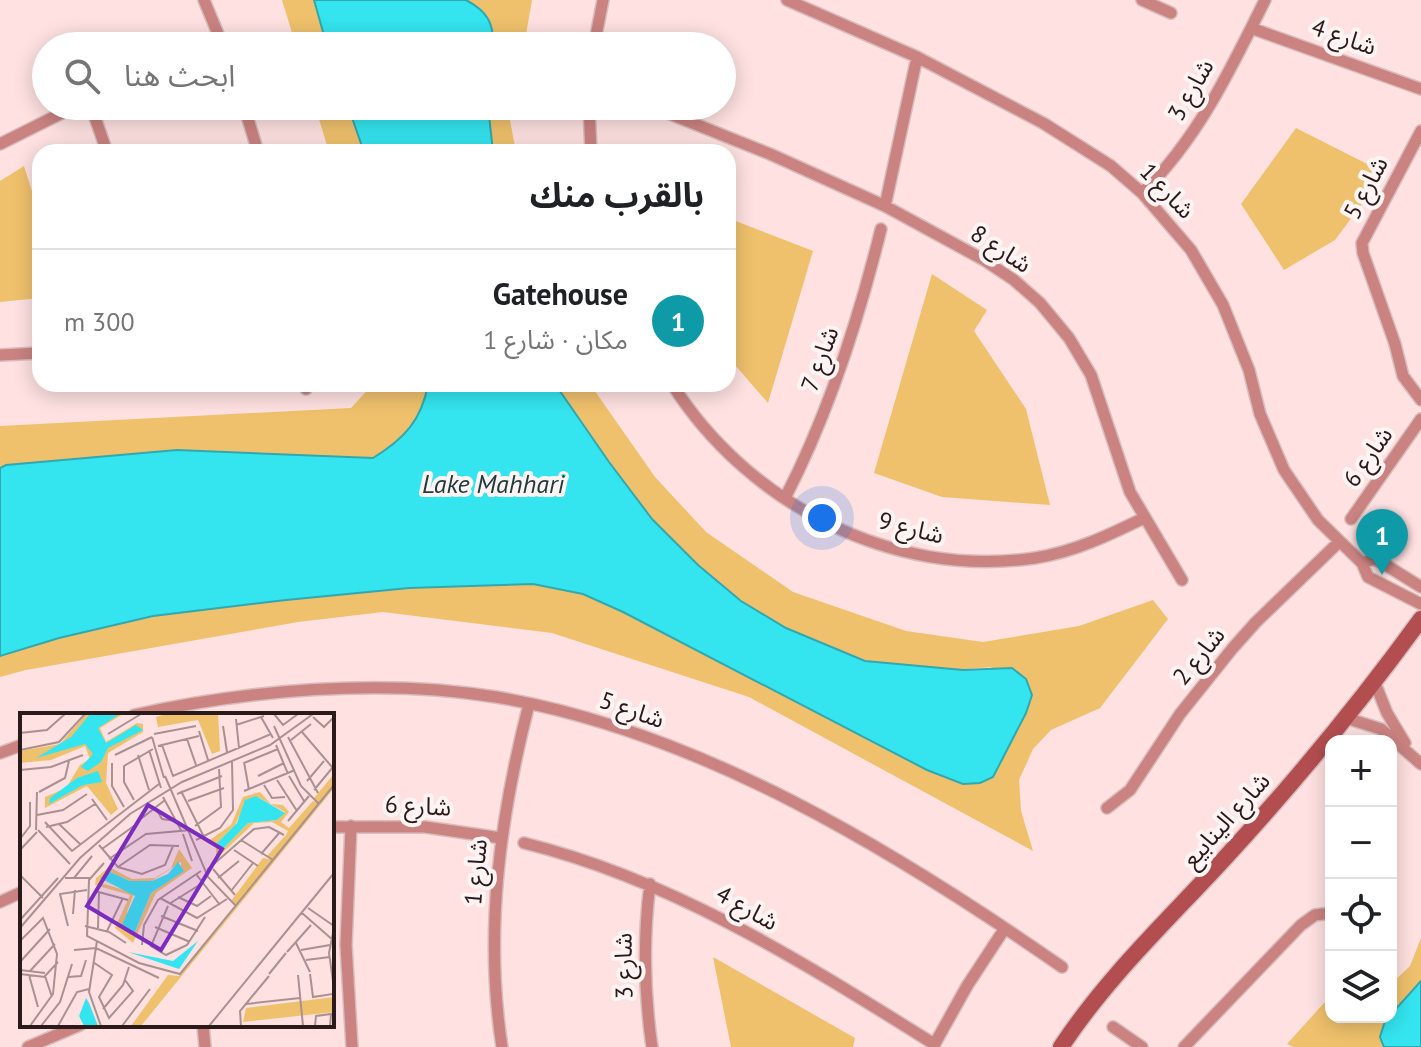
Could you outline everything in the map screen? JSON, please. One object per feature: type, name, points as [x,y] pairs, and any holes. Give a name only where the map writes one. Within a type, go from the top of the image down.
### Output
[{"type":"street","points":[[204,0],[217,32]]},
{"type":"street","points":[[597,32],[603,0]]},
{"type":"street","name":"شارع 1","points":[[787,0],[917,57],[1078,143],[1142,193],[1168,220],[1211,283],[1234,327],[1260,414],[1278,456],[1300,495],[1339,542],[1362,563],[1371,579],[1421,604]]},
{"type":"street","points":[[1142,0],[1171,13]]},
{"type":"street","name":"شارع 3","points":[[1142,193],[1192,135],[1265,0]]},
{"type":"street","name":"شارع 4","points":[[1251,28],[1421,89]]},
{"type":"street","points":[[885,206],[917,57]]},
{"type":"street","points":[[0,144],[48,120]]},
{"type":"street","points":[[96,120],[104,144]]},
{"type":"street","points":[[248,120],[256,144]]},
{"type":"street","points":[[590,120],[591,144]]},
{"type":"street","name":"شارع 8","points":[[685,120],[885,206],[984,260],[1014,280],[1040,303],[1069,338],[1091,375],[1119,465],[1144,518],[1182,580]]},
{"type":"street","name":"شارع 5","points":[[1421,131],[1362,243],[1403,376],[1421,400]]},
{"type":"street","name":"شارع 7","points":[[785,498],[816,434],[841,367],[869,280],[881,229]]},
{"type":"street","points":[[0,355],[32,353]]},
{"type":"street","name":"شارع 9","points":[[678,392],[707,431],[764,485],[821,520],[870,541],[937,559],[971,562],[1038,558],[1109,535],[1144,518]]},
{"type":"street","name":"شارع 6","points":[[1351,519],[1421,419]]},
{"type":"street","name":"شارع 2","points":[[1107,808],[1130,790],[1180,714],[1232,649],[1339,542]]},
{"type":"street","name":"شارع 1","points":[[1362,563],[1374,559],[1421,587]]},
{"type":"street","name":"شارع الينابيع","points":[[1061,1047],[1133,954],[1244,837],[1346,718],[1421,619]]},
{"type":"street","points":[[1375,683],[1388,717],[1419,762]]},
{"type":"street","name":"شارع 5","points":[[146,713],[253,695],[393,689],[495,697],[623,728],[727,771],[853,835],[1005,928],[1062,967]]},
{"type":"street","name":"شارع 1","points":[[502,1047],[494,951],[501,838],[512,771],[529,704]]},
{"type":"street","points":[[1346,718],[1381,729],[1419,762]]},
{"type":"street","points":[[0,753],[20,746]]},
{"type":"street","points":[[351,826],[346,945],[352,1047]]},
{"type":"street","name":"شارع 6","points":[[334,827],[425,827],[501,838]]},
{"type":"street","name":"شارع 4","points":[[524,843],[599,864],[690,902],[782,953],[934,1046]]},
{"type":"street","name":"شارع 3","points":[[650,884],[644,961],[652,1047]]},
{"type":"street","points":[[0,902],[20,893]]},
{"type":"street","points":[[1184,1047],[1301,925],[1315,915],[1325,914]]},
{"type":"street","points":[[934,1046],[967,986],[1005,928]]},
{"type":"street","points":[[28,1047],[75,1027]]},
{"type":"street","points":[[203,1027],[205,1047]]},
{"type":"street","points":[[1113,1027],[1142,1047]]},
{"type":"shaded area","points":[[282,0],[314,0],[323,32],[292,32]]},
{"type":"shaded area","points":[[466,0],[532,0],[526,32],[492,32],[488,18]]},
{"type":"shaded area","points":[[319,120],[353,120],[361,144],[327,144]]},
{"type":"shaded area","points":[[490,120],[510,120],[514,144],[492,144]]},
{"type":"shaded area","points":[[1296,128],[1385,173],[1335,240],[1284,270],[1241,204]]},
{"type":"shaded area","points":[[24,166],[32,192],[32,299],[0,302],[0,181]]},
{"type":"shaded area","points":[[736,221],[813,251],[768,403],[736,366]]},
{"type":"shaded area","points":[[932,274],[987,310],[974,331],[1026,409],[1050,505],[942,497],[874,473]]},
{"type":"shaded area","points":[[366,392],[426,392],[410,427],[373,458],[177,450],[0,468],[0,426],[351,408]]},
{"type":"shaded area","points":[[561,392],[596,392],[655,477],[706,532],[793,592],[906,631],[983,642],[1079,626],[1153,600],[1168,619],[1100,708],[1051,730],[1033,749],[1019,780],[1021,811],[1033,851],[749,697],[552,633],[383,612],[298,622],[0,677],[0,656],[59,638],[153,616],[409,588],[533,584],[583,594],[623,612],[927,770],[993,777],[1026,713],[991,667],[895,667],[864,661],[804,638],[747,604],[695,563],[651,517]]},
{"type":"shaded area","points":[[1421,938],[1421,981],[1397,1008],[1397,978],[1410,966]]},
{"type":"shaded area","points":[[713,957],[855,1038],[853,1047],[731,1047]]},
{"type":"shaded area","points":[[1324,1003],[1325,1023],[1386,1023],[1380,1037],[1384,1047],[1294,1047],[1287,1044]]},
{"type":"water","points":[[314,0],[466,0],[488,18],[492,32],[323,32]]},
{"type":"water","points":[[353,120],[490,120],[492,144],[361,144]]},
{"type":"water","name":"Lake Mahhari","points":[[426,392],[561,392],[652,519],[698,565],[741,601],[786,628],[865,661],[963,670],[1012,668],[1026,679],[1032,695],[993,777],[980,783],[963,784],[927,770],[623,612],[583,594],[533,584],[409,588],[153,616],[59,638],[0,656],[0,468],[177,450],[373,458],[410,427]]},
{"type":"water","points":[[1421,981],[1421,1047],[1384,1047],[1380,1037],[1384,1023],[1397,1023],[1397,1008]]},
{"type":"place","name":"Gatehouse","points":[[1382,575]]}]
